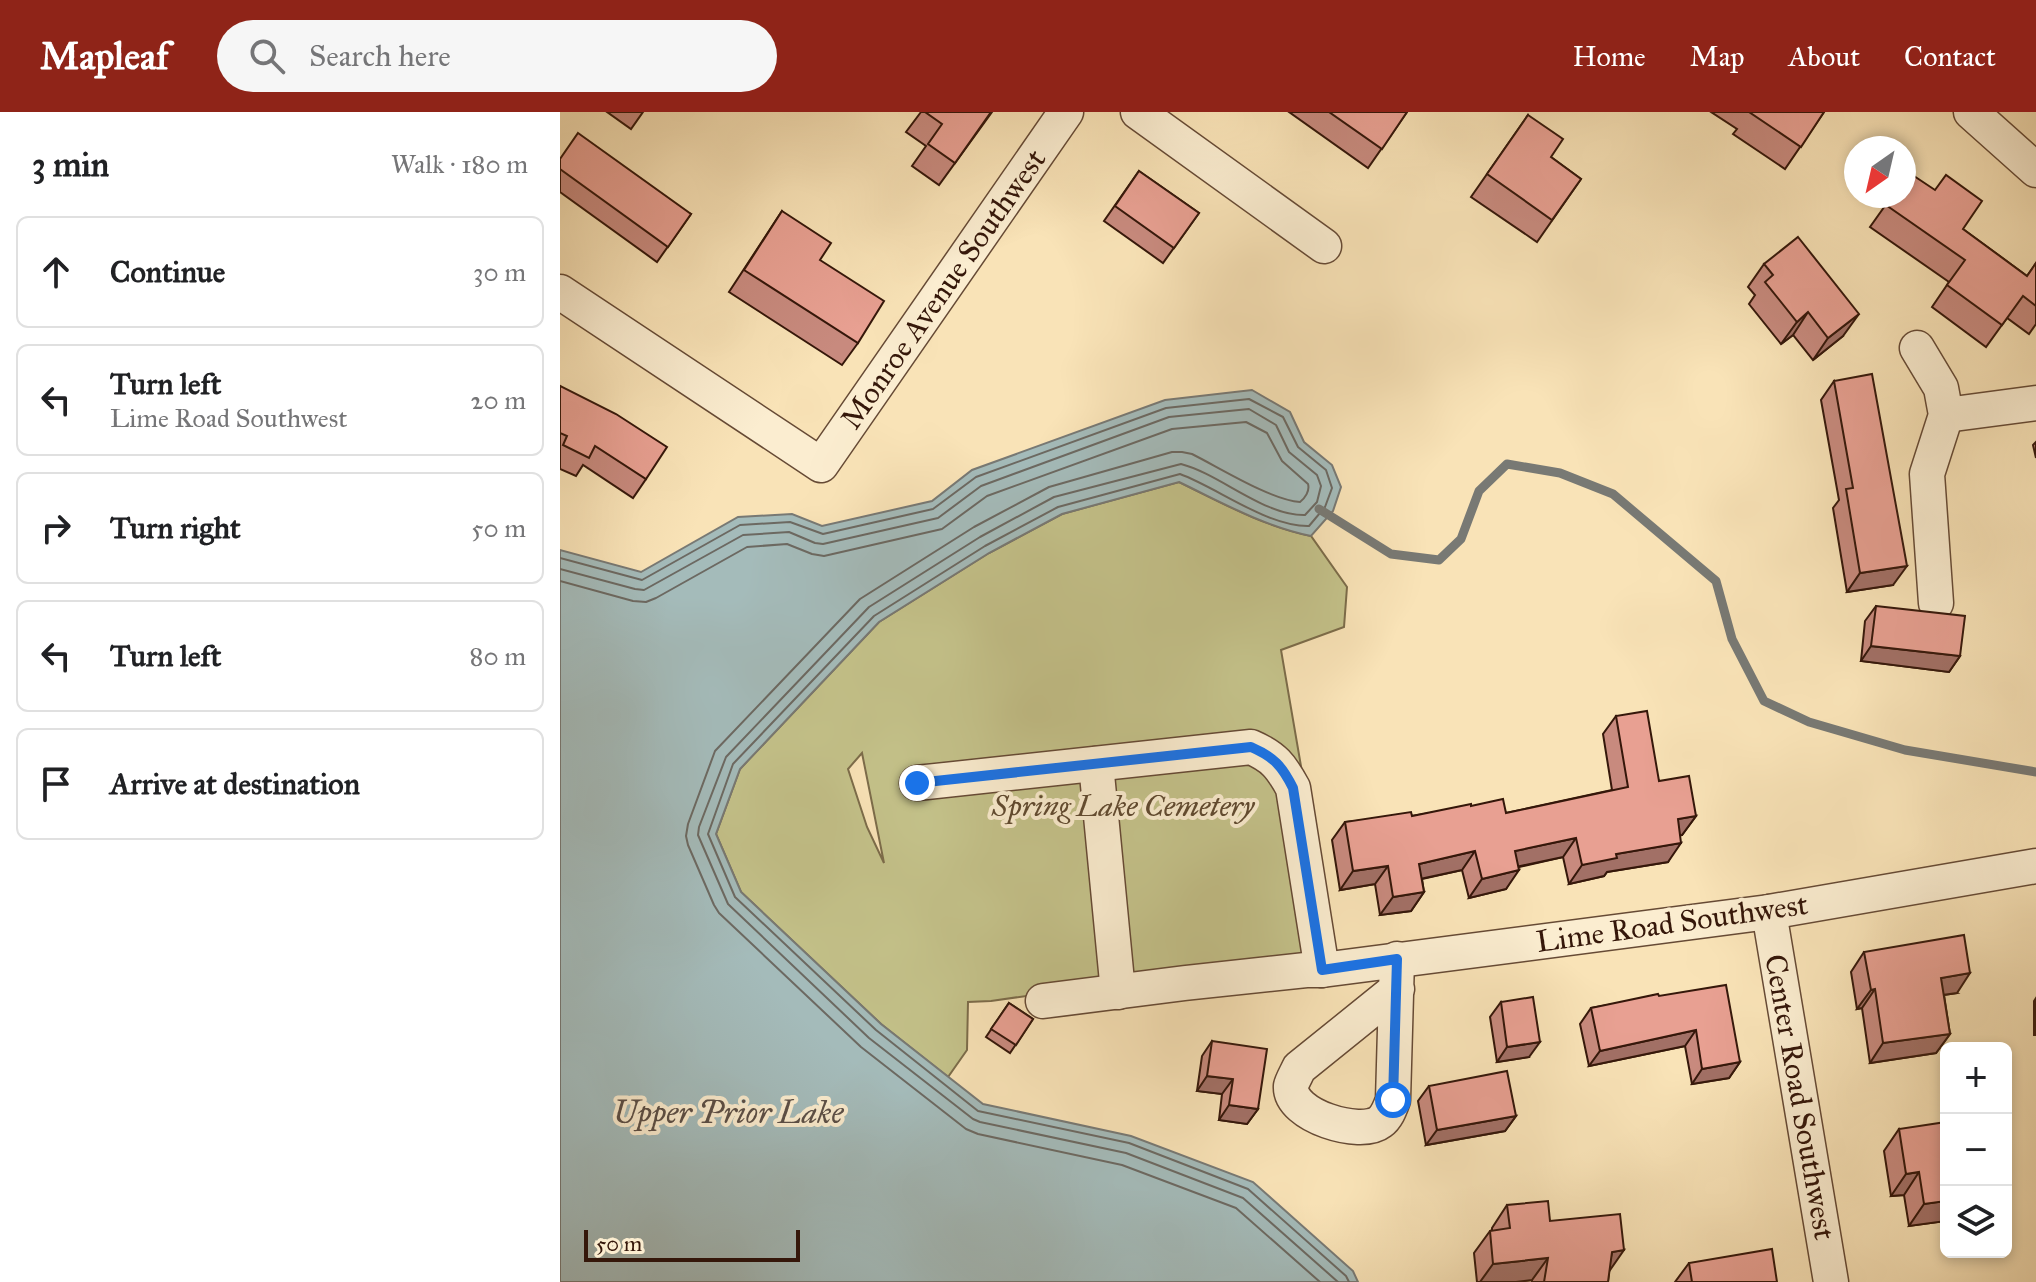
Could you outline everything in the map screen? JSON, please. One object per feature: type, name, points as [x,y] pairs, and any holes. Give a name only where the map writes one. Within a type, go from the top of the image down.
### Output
[{"type":"street","name":"Monroe Avenue Southwest","points":[[560,292],[821,465],[1066,112]]},
{"type":"street","points":[[1138,112],[1324,246]]},
{"type":"street","points":[[1971,112],[2036,170]]},
{"type":"street","points":[[1917,348],[1941,388],[1946,415],[1927,474],[1936,603]]},
{"type":"street","points":[[1946,415],[2036,403]]},
{"type":"street","points":[[917,783],[1251,747],[1268,755],[1283,769],[1293,788],[1314,970]]},
{"type":"street","points":[[1096,764],[1118,992]]},
{"type":"street","name":"Lime Road Southwest","points":[[1043,1001],[1314,970],[1397,974],[2036,866]]},
{"type":"street","name":"Center Road Southwest","points":[[1769,912],[1831,1282]]},
{"type":"green space","name":"Spring Lake Cemetery","points":[[1179,482],[1259,520],[1311,536],[1347,587],[1344,627],[1281,650],[1333,952],[968,1002],[967,1050],[948,1077],[881,1024],[741,892],[716,834],[740,769],[879,622],[989,553],[1062,514]],"holes":[[[862,753],[884,863],[867,827],[848,769]]]},
{"type":"water","name":"Upper Prior Lake","points":[[1252,390],[1290,412],[1304,442],[1332,465],[1341,487],[1333,511],[1311,536],[1260,520],[1179,482],[1062,514],[989,553],[879,622],[740,769],[716,834],[741,892],[881,1024],[983,1104],[1131,1136],[1253,1182],[1353,1271],[1358,1282],[560,1282],[560,550],[641,572],[738,517],[792,514],[822,526],[932,501],[972,470],[1165,400]]},
{"type":"building","points":[[925,112],[991,112],[955,163],[928,144],[942,124]]},
{"type":"building","points":[[1329,112],[1407,112],[1382,149]]},
{"type":"building","points":[[1749,112],[1824,112],[1801,147]]},
{"type":"building","points":[[1528,115],[1563,139],[1551,157],[1581,179],[1552,220],[1487,174]]},
{"type":"building","points":[[578,133],[691,214],[668,247],[560,169],[560,159]]},
{"type":"building","points":[[1139,171],[1199,213],[1174,248],[1115,206]]},
{"type":"building","points":[[1946,175],[1982,201],[1963,229],[2027,276],[2036,263],[2036,306],[2023,296],[2002,325],[1947,285],[1965,260],[1890,208],[1916,208],[1916,177],[1935,190]]},
{"type":"building","points":[[782,211],[831,243],[820,260],[884,301],[858,343],[744,270]]},
{"type":"building","points":[[1798,237],[1859,314],[1828,338],[1808,312],[1797,322],[1765,282],[1773,275],[1764,264]]},
{"type":"building","points":[[1872,374],[1907,566],[1860,573],[1846,489],[1853,488],[1834,381]]},
{"type":"building","points":[[560,386],[616,414],[667,447],[646,479],[595,446],[589,458],[563,445],[567,436],[560,433]]},
{"type":"building","points":[[1876,606],[1965,616],[1960,656],[1871,646]]},
{"type":"building","points":[[1647,711],[1659,781],[1689,776],[1696,816],[1678,819],[1681,843],[1616,854],[1617,858],[1582,865],[1576,838],[1515,851],[1519,870],[1482,879],[1475,851],[1419,864],[1424,892],[1393,897],[1388,866],[1353,871],[1345,822],[1411,812],[1412,816],[1503,799],[1506,813],[1628,787],[1616,716]]},
{"type":"building","points":[[1964,935],[1970,973],[1941,978],[1950,1034],[1883,1043],[1875,989],[1871,990],[1864,952]]},
{"type":"building","points":[[1726,985],[1740,1062],[1702,1069],[1696,1030],[1600,1051],[1591,1008],[1658,994]]},
{"type":"building","points":[[1533,997],[1540,1042],[1507,1047],[1501,1002]]},
{"type":"building","points":[[1009,1003],[1033,1019],[1016,1045],[991,1029]]},
{"type":"building","points":[[1212,1041],[1267,1049],[1258,1109],[1229,1105],[1233,1079],[1207,1076]]},
{"type":"building","points":[[1507,1071],[1516,1116],[1437,1130],[1429,1086]]},
{"type":"building","points":[[1940,1123],[1940,1202],[1924,1204],[1919,1172],[1906,1174],[1899,1129]]},
{"type":"building","points":[[1548,1201],[1550,1221],[1620,1214],[1624,1250],[1612,1252],[1608,1282],[1544,1282],[1548,1258],[1493,1264],[1490,1231],[1510,1228],[1507,1205]]},
{"type":"building","points":[[1772,1249],[1777,1282],[1692,1282],[1689,1263]]},
{"type":"waterway","points":[[1319,509],[1391,554],[1439,560],[1461,539],[1479,491],[1507,464],[1560,473],[1613,494],[1716,581],[1732,639],[1764,701],[1809,722],[1905,750],[2036,772]]},
{"type":"route","points":[[917,783],[1251,747],[1268,755],[1283,769],[1293,788],[1322,970],[1397,959],[1393,1100]]}]
